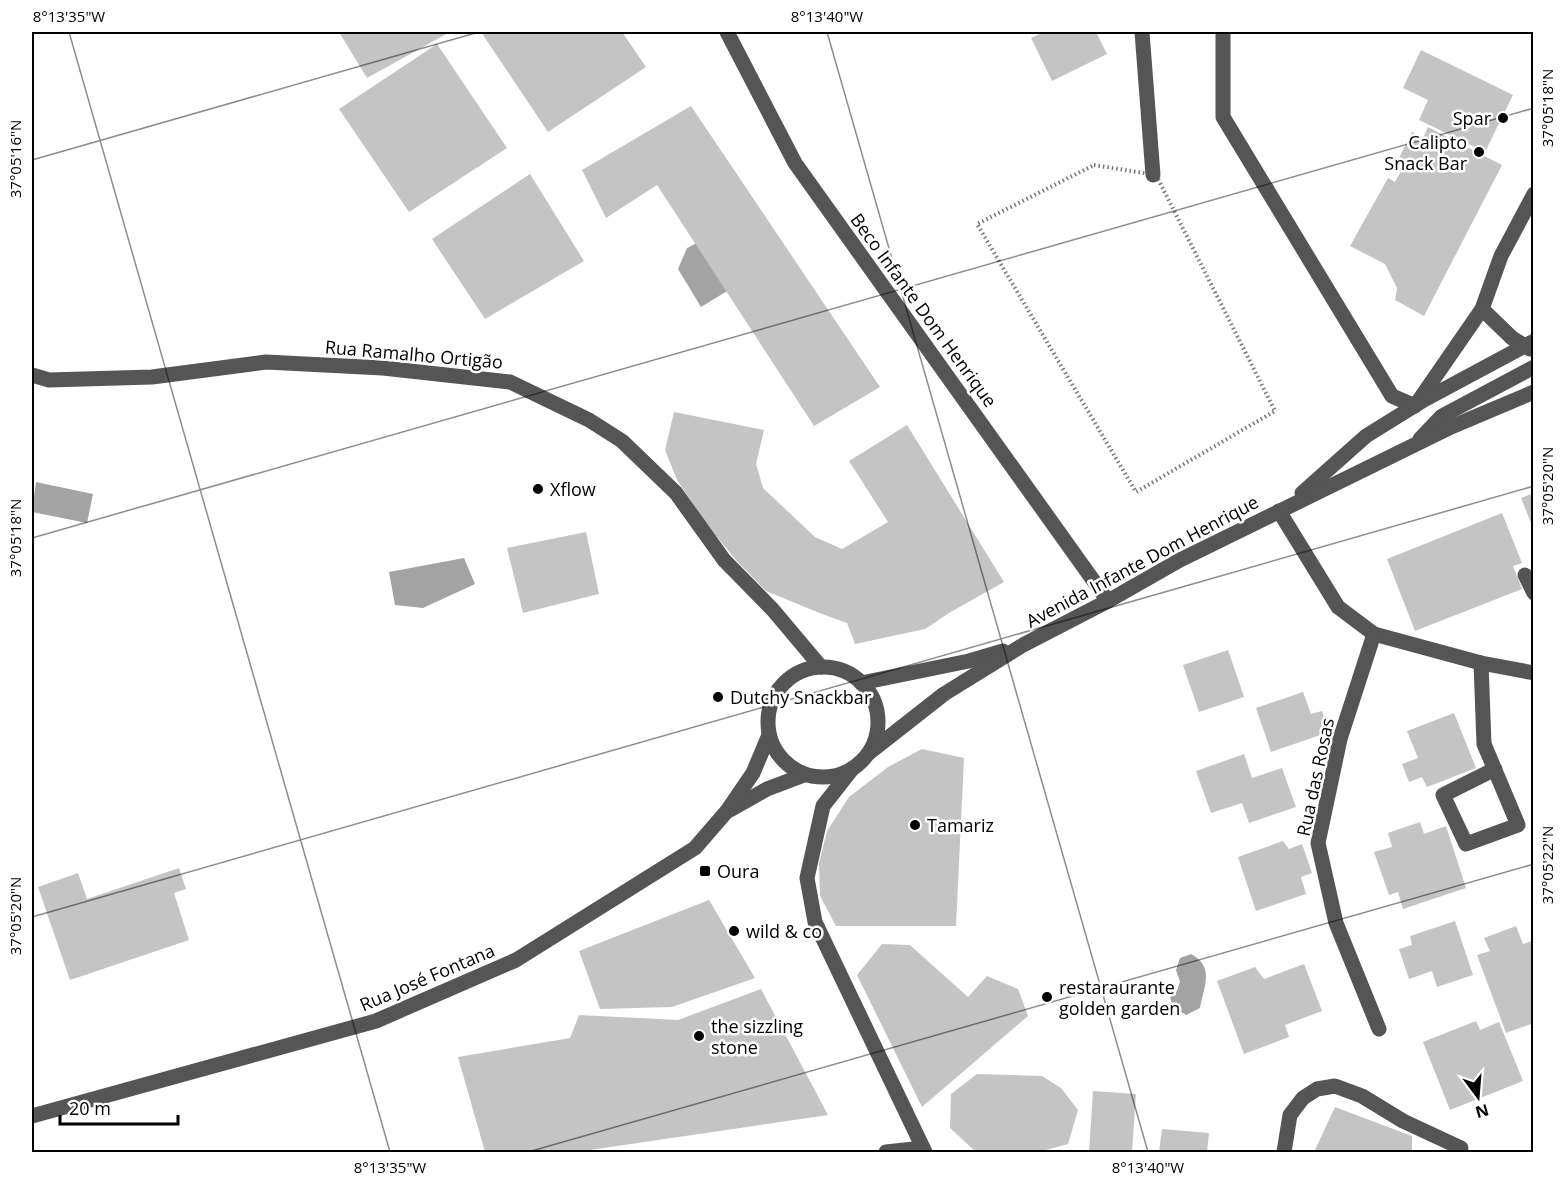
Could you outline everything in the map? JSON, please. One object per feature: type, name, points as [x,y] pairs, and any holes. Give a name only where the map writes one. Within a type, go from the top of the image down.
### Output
[{"type":"street","name":"Beco Infante Dom Henrique","points":[[727,32],[795,163],[1108,601]]},
{"type":"street","points":[[1142,32],[1153,175]]},
{"type":"street","points":[[1224,32],[1223,117],[1392,396],[1415,406],[1482,309],[1501,255],[1533,194]]},
{"type":"street","points":[[1482,309],[1512,338],[1530,346]]},
{"type":"street","name":"Avenida Infante Dom Henrique","points":[[1279,511],[1323,476],[1366,436],[1415,406],[1530,346]]},
{"type":"street","name":"Rua Ramalho Ortigão","points":[[32,375],[49,380],[152,377],[266,362],[383,368],[510,382],[590,420],[622,441],[676,493],[724,560],[773,610],[821,667]]},
{"type":"street","points":[[1414,445],[1442,416],[1533,367]]},
{"type":"street","name":"Avenida Infante Dom Henrique","points":[[870,752],[944,694],[1023,645],[1108,601],[1179,560],[1414,445],[1533,392]]},
{"type":"street","points":[[1279,511],[1338,607],[1374,634],[1481,663],[1532,670]]},
{"type":"street","points":[[1525,575],[1533,593]]},
{"type":"street","name":"Rua das Rosas","points":[[1374,634],[1340,739],[1318,843],[1336,922],[1379,1029]]},
{"type":"street","name":"Avenida Infante Dom Henrique","points":[[861,683],[969,661],[1023,645]]},
{"type":"street","points":[[1481,663],[1484,744],[1495,769],[1518,825],[1466,844],[1443,795],[1495,769]]},
{"type":"street","points":[[852,769],[837,776],[804,775],[788,766],[776,752],[769,735],[767,721],[777,691],[789,678],[804,670],[821,667],[836,668],[861,683],[873,698],[878,716],[877,734],[870,752],[852,769],[823,806],[807,878],[815,922],[924,1150],[886,1152]]},
{"type":"street","name":"Rua José Fontana","points":[[32,1116],[376,1021],[516,960],[695,848],[727,811],[753,773],[769,735]]},
{"type":"street","name":"Rua José Fontana","points":[[727,811],[768,789],[804,775]]},
{"type":"street","points":[[1284,1152],[1290,1115],[1303,1098],[1317,1089],[1335,1086],[1362,1096],[1403,1121],[1461,1148]]},
{"type":"path","points":[[1094,165],[1153,175],[1156,175],[1275,411],[1136,492],[977,224],[1094,165]]},
{"type":"shaded area","points":[[708,237],[737,285],[701,307],[678,269],[687,248]]},
{"type":"shaded area","points":[[36,482],[93,494],[87,523],[32,512]]},
{"type":"shaded area","points":[[464,558],[475,584],[423,608],[395,605],[389,572]]},
{"type":"shaded area","points":[[1191,954],[1203,965],[1206,978],[1200,1008],[1186,1015],[1173,1007],[1170,997],[1177,991],[1180,982],[1176,970],[1180,958]]},
{"type":"building","points":[[339,32],[450,32],[367,78]]},
{"type":"building","points":[[481,32],[622,32],[646,67],[548,132]]},
{"type":"building","points":[[1044,32],[1096,32],[1107,54],[1052,81],[1031,38]]},
{"type":"building","points":[[437,44],[507,148],[409,212],[339,109]]},
{"type":"building","points":[[1421,50],[1513,95],[1485,152],[1419,120],[1428,100],[1403,88]]},
{"type":"building","points":[[691,106],[880,387],[814,426],[657,185],[606,218],[582,170]]},
{"type":"building","points":[[1428,127],[1502,165],[1424,316],[1395,300],[1397,288],[1385,264],[1350,246],[1388,178],[1395,182],[1404,166],[1399,158],[1412,132],[1423,138]]},
{"type":"building","points":[[530,174],[584,261],[485,319],[432,239]]},
{"type":"building","points":[[674,412],[764,430],[756,464],[763,488],[815,537],[842,549],[888,522],[849,461],[907,425],[1004,582],[925,629],[855,644],[847,623],[766,591],[707,525],[677,480],[665,450]]},
{"type":"building","points":[[1534,493],[1534,528],[1533,528],[1521,498]]},
{"type":"building","points":[[1502,513],[1522,563],[1513,566],[1522,589],[1415,631],[1387,559]]},
{"type":"building","points":[[586,532],[599,594],[523,613],[507,548]]},
{"type":"building","points":[[1228,650],[1244,697],[1199,712],[1183,665]]},
{"type":"building","points":[[1303,692],[1311,714],[1322,711],[1329,732],[1271,752],[1256,708]]},
{"type":"building","points":[[1454,713],[1476,768],[1427,787],[1422,777],[1409,782],[1402,764],[1418,758],[1407,731]]},
{"type":"building","points":[[922,749],[964,758],[956,926],[836,926],[820,896],[819,863],[827,831],[849,797],[888,767]]},
{"type":"building","points":[[1244,754],[1252,778],[1282,768],[1296,807],[1249,823],[1242,803],[1211,813],[1196,771]]},
{"type":"building","points":[[1420,822],[1424,834],[1446,826],[1466,888],[1403,909],[1398,892],[1389,895],[1374,852],[1392,847],[1388,833]]},
{"type":"building","points":[[1283,841],[1289,849],[1302,844],[1312,873],[1301,877],[1306,894],[1256,911],[1238,857]]},
{"type":"building","points":[[179,868],[186,889],[174,893],[189,940],[70,980],[38,887],[78,873],[87,899]]},
{"type":"building","points":[[709,900],[755,978],[672,1007],[600,1009],[579,951]]},
{"type":"building","points":[[1455,921],[1473,975],[1437,987],[1432,971],[1409,979],[1399,949],[1412,945],[1410,936]]},
{"type":"building","points":[[1516,926],[1523,944],[1534,940],[1534,1008],[1532,1009],[1534,1023],[1506,1033],[1477,955],[1490,951],[1484,938]]},
{"type":"building","points":[[882,944],[910,945],[968,997],[987,976],[1018,989],[1028,1016],[922,1107],[857,975]]},
{"type":"building","points":[[1304,964],[1322,1011],[1285,1025],[1289,1037],[1244,1054],[1217,981],[1255,967],[1264,979]]},
{"type":"building","points":[[761,989],[828,1115],[576,1152],[485,1152],[458,1057],[570,1038],[579,1015],[678,1020]]},
{"type":"building","points":[[1476,1021],[1480,1030],[1499,1022],[1523,1081],[1450,1110],[1423,1042]]},
{"type":"building","points":[[977,1074],[1042,1076],[1061,1088],[1078,1110],[1068,1144],[1038,1152],[976,1152],[950,1128],[951,1094]]},
{"type":"building","points":[[1093,1091],[1136,1094],[1132,1152],[1089,1152]]},
{"type":"building","points":[[1335,1107],[1412,1136],[1412,1152],[1314,1152]]},
{"type":"building","points":[[1162,1129],[1209,1133],[1207,1152],[1159,1152]]},
{"type":"place","name":"Spar","points":[[1503,118]]},
{"type":"place","name":"Calipto Snack Bar","points":[[1479,152]]},
{"type":"place","name":"Xflow","points":[[538,489]]},
{"type":"place","name":"Dutchy Snackbar","points":[[718,697]]},
{"type":"place","name":"Tamariz","points":[[915,825]]},
{"type":"place","name":"Oura","points":[[705,871]]},
{"type":"place","name":"wild & co","points":[[734,931]]},
{"type":"place","name":"restaraurante golden garden","points":[[1047,997]]},
{"type":"place","name":"the sizzling stone","points":[[699,1036]]}]
